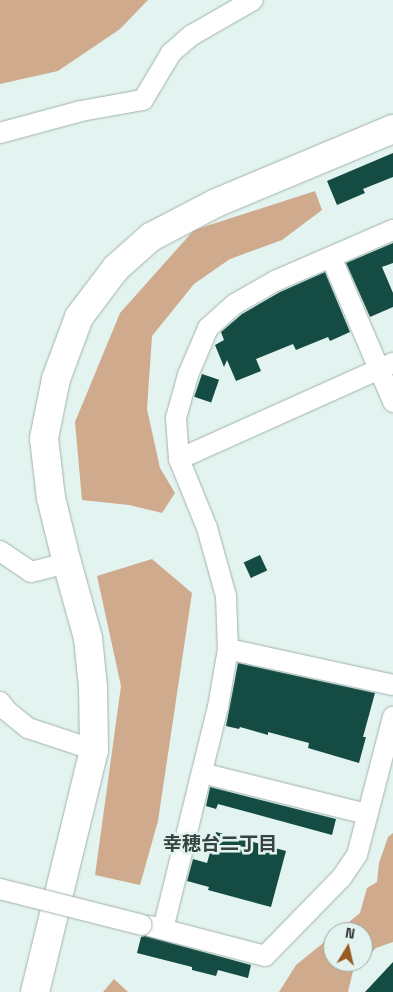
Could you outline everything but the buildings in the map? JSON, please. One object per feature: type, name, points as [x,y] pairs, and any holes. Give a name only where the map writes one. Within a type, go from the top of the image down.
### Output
[{"type":"street","points":[[0,133],[81,111],[143,100],[171,53],[192,35],[253,0]]},
{"type":"street","points":[[34,992],[94,750],[93,687],[88,638],[51,498],[44,438],[56,379],[79,317],[116,268],[151,237],[216,203],[393,129]]},
{"type":"street","points":[[163,929],[218,707],[228,649],[223,587],[207,528],[179,459],[176,418],[188,375],[208,328],[235,304],[275,281],[393,230]]},
{"type":"street","points":[[331,257],[386,366],[393,402]]},
{"type":"street","points":[[179,459],[386,366]]},
{"type":"street","points":[[0,551],[31,572],[67,563]]},
{"type":"street","points":[[228,649],[393,685]]},
{"type":"street","points":[[0,702],[7,711],[28,728],[94,750]]},
{"type":"street","points":[[0,890],[163,929],[265,956],[342,877],[357,855],[393,718]]},
{"type":"street","points":[[202,773],[367,814]]},
{"type":"shaded area","points":[[0,0],[148,0],[120,29],[58,71],[0,84]]},
{"type":"shaded area","points":[[315,191],[322,210],[282,240],[230,259],[194,284],[152,336],[147,409],[160,468],[175,493],[162,513],[129,505],[82,500],[75,422],[120,313],[194,230]]},
{"type":"shaded area","points":[[152,559],[192,593],[158,821],[140,885],[95,875],[121,686],[97,576]]},
{"type":"shaded area","points":[[393,833],[393,942],[376,948],[373,951],[373,922],[349,922],[360,913],[367,888],[377,882],[379,863],[388,837]]},
{"type":"shaded area","points":[[323,943],[323,972],[353,972],[348,992],[279,992],[296,965]]},
{"type":"shaded area","points":[[114,979],[128,992],[103,992]]},
{"type":"district","name":"幸穂台二丁目","points":[[220,844]]}]
